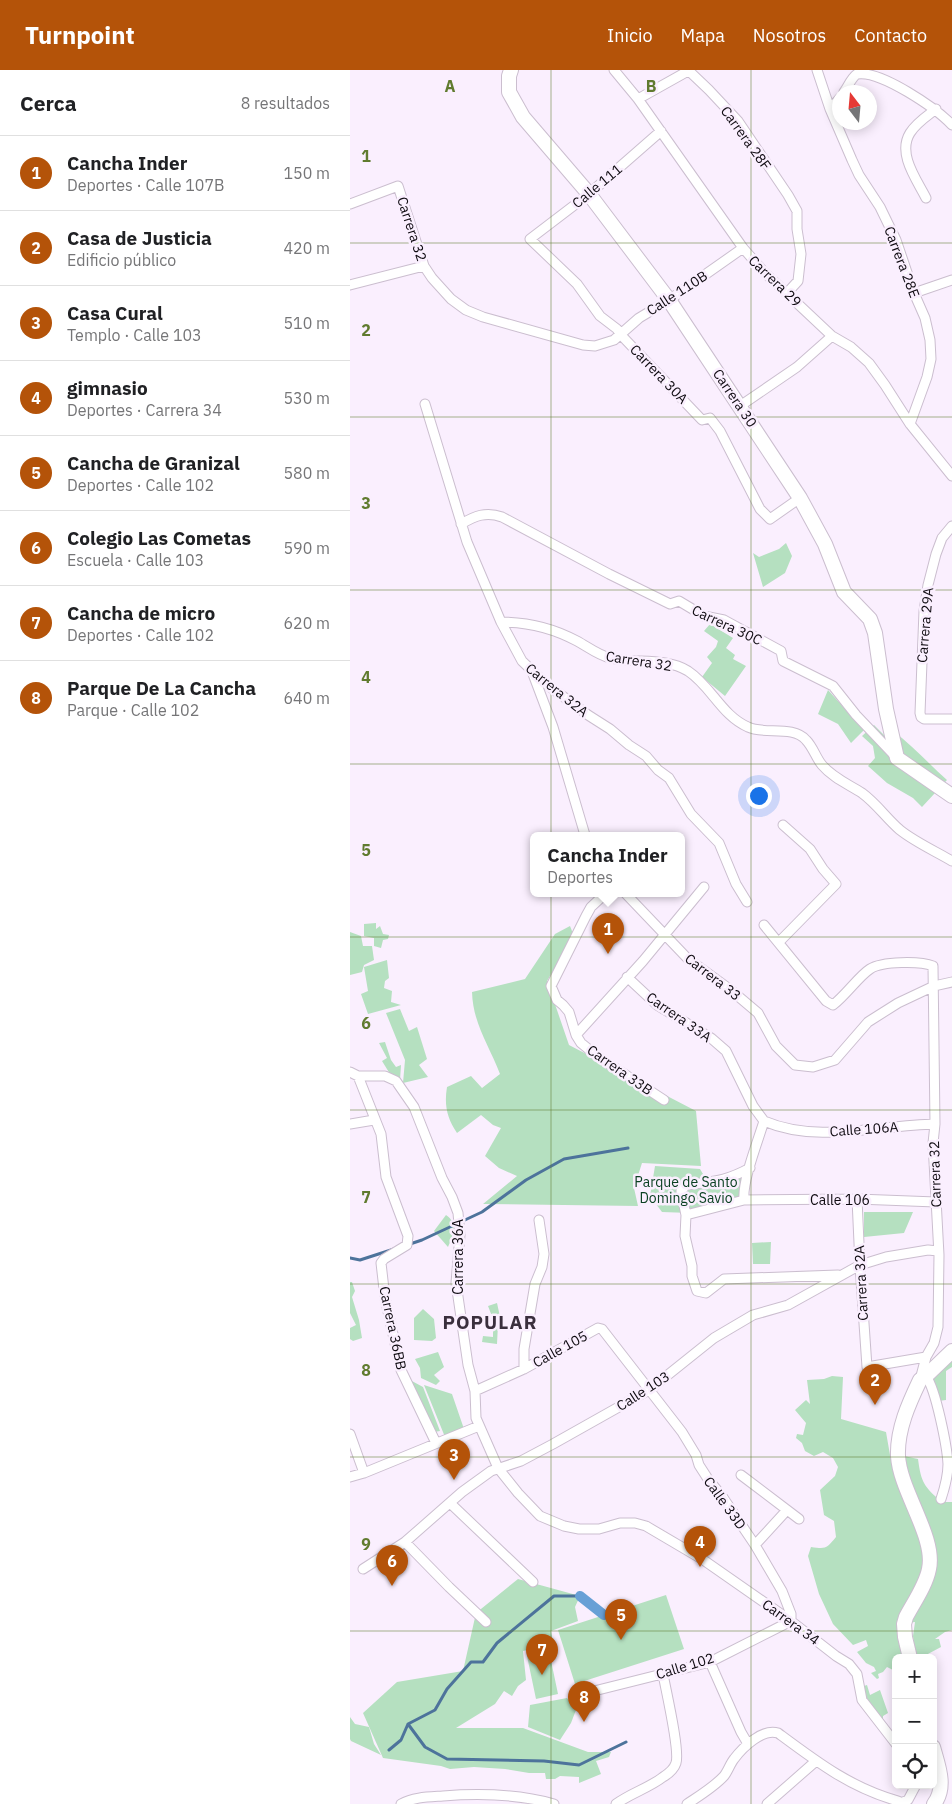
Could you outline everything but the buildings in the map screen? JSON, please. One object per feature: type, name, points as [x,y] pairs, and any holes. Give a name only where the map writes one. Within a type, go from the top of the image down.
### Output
[{"type":"street","name":"Carrera 30","points":[[511,70],[509,92],[523,117],[589,194],[669,300],[800,498],[825,544],[844,592],[870,619],[875,633],[886,709],[897,758]]},
{"type":"street","name":"Carrera 29","points":[[614,70],[638,99],[743,248],[764,272],[832,336],[851,347],[869,363],[886,385],[910,424],[952,476]]},
{"type":"street","points":[[638,99],[688,70]]},
{"type":"street","name":"Carrera 28F","points":[[688,70],[738,121],[797,211],[797,229],[801,254],[798,281],[787,293]]},
{"type":"street","name":"Carrera 28E","points":[[817,70],[830,109],[859,176],[880,208],[896,240],[914,293],[925,318],[932,359],[910,424]]},
{"type":"street","points":[[849,85],[858,73],[866,71],[892,79],[911,88],[952,125]]},
{"type":"street","points":[[926,198],[908,163],[906,148],[909,134],[916,125],[936,109]]},
{"type":"street","name":"Calle 111","points":[[530,239],[589,194],[661,131]]},
{"type":"street","name":"Carrera 32","points":[[350,204],[398,186],[424,266],[432,278],[451,298],[466,310],[483,317],[583,345],[595,346],[617,338]]},
{"type":"street","name":"Carrera 30A","points":[[530,239],[577,284],[600,316],[617,329],[617,338],[702,420],[710,418],[720,431],[760,509],[770,519],[800,498]]},
{"type":"street","name":"Calle 110B","points":[[617,338],[639,318],[669,300],[743,248]]},
{"type":"street","points":[[350,285],[424,266]]},
{"type":"street","points":[[914,293],[952,280]]},
{"type":"street","points":[[740,406],[798,367],[832,336]]},
{"type":"street","name":"Carrera 32A","points":[[425,404],[461,524],[501,622],[522,661],[532,672],[588,715],[646,756],[658,770],[669,778],[691,814],[719,844],[736,884],[747,902]]},
{"type":"street","name":"Carrera 30C","points":[[461,524],[483,514],[492,513],[502,516],[670,604],[679,601],[704,616],[724,620],[781,651],[783,660],[833,686],[856,715],[897,758]]},
{"type":"street","name":"Carrera 29A","points":[[952,526],[942,538],[928,585],[924,611],[920,713],[920,717],[924,719],[952,719]]},
{"type":"street","name":"Carrera 32","points":[[501,622],[517,622],[546,628],[575,640],[597,654],[609,658],[674,665],[687,670],[699,680],[738,723],[751,729],[778,730],[798,735],[806,740],[822,765],[832,776],[863,794],[902,831],[952,861]]},
{"type":"street","points":[[532,672],[553,727],[584,832]]},
{"type":"street","points":[[897,758],[952,796]]},
{"type":"street","points":[[764,925],[779,942],[836,884],[810,849],[783,825]]},
{"type":"street","points":[[576,1035],[643,961],[704,887]]},
{"type":"street","name":"Carrera 33B","points":[[602,897],[586,916],[551,986],[557,1000],[569,1012],[576,1035],[581,1043],[597,1056],[664,1100]]},
{"type":"street","name":"Carrera 33","points":[[629,897],[688,960],[732,991],[758,1013],[776,1046],[795,1065],[813,1067],[835,1060],[868,1022],[898,1003],[934,986]]},
{"type":"street","name":"Carrera 32","points":[[779,942],[826,1001],[833,1005],[871,968],[888,964],[927,963],[933,966],[935,1124],[933,1143],[938,1251],[938,1327],[934,1343],[926,1357],[923,1378]]},
{"type":"street","name":"Carrera 33A","points":[[627,977],[657,1005],[711,1038],[726,1051],[753,1106],[764,1122]]},
{"type":"street","points":[[934,986],[952,982]]},
{"type":"street","points":[[350,1124],[374,1120],[373,1112],[354,1074]]},
{"type":"street","name":"Carrera 36A","points":[[354,1074],[385,1076],[396,1081],[414,1107],[441,1177],[452,1197],[458,1213],[460,1235],[456,1283],[468,1365],[475,1391],[474,1407],[479,1426],[498,1468],[540,1516]]},
{"type":"street","name":"Carrera 36BB","points":[[374,1120],[381,1134],[386,1177],[408,1236],[408,1244],[384,1258],[380,1265],[385,1298],[400,1370],[436,1443]]},
{"type":"street","points":[[744,1198],[750,1168],[764,1122]]},
{"type":"street","name":"Calle 106A","points":[[764,1122],[786,1128],[824,1132],[855,1132],[935,1124]]},
{"type":"street","points":[[750,1168],[731,1178],[682,1187],[681,1191],[686,1215],[685,1236],[692,1266],[692,1276],[697,1291],[706,1293],[724,1279],[841,1274]]},
{"type":"street","name":"Calle 106","points":[[686,1215],[744,1198],[936,1202]]},
{"type":"street","name":"Carrera 32A","points":[[858,1199],[860,1265],[867,1367],[926,1357]]},
{"type":"street","points":[[524,1369],[524,1348],[535,1284],[542,1267],[544,1254],[539,1220]]},
{"type":"street","name":"Calle 103","points":[[363,1568],[405,1542],[462,1492],[498,1468],[521,1461],[554,1444],[649,1390],[714,1338],[745,1319],[788,1305],[860,1265],[928,1250],[938,1251]]},
{"type":"street","name":"Calle 105","points":[[475,1391],[524,1369],[598,1328],[602,1329],[649,1390]]},
{"type":"street","points":[[909,1654],[904,1624],[928,1575],[930,1567],[929,1546],[907,1492],[898,1458],[898,1446],[900,1434],[923,1378],[952,1351]]},
{"type":"street","points":[[923,1378],[934,1398],[944,1437],[948,1464],[941,1499]]},
{"type":"street","name":"Calle 33D","points":[[649,1390],[682,1432],[708,1479],[722,1496],[755,1545],[782,1591],[791,1614],[791,1621]]},
{"type":"street","points":[[350,1477],[479,1426]]},
{"type":"street","points":[[350,1434],[364,1473]]},
{"type":"street","points":[[741,1475],[799,1519]]},
{"type":"street","points":[[450,1502],[533,1582]]},
{"type":"street","points":[[755,1545],[786,1510]]},
{"type":"street","name":"Carrera 34","points":[[540,1516],[564,1526],[579,1529],[598,1529],[620,1523],[635,1523],[653,1530],[702,1559],[849,1664],[857,1674],[862,1700],[892,1739]]},
{"type":"street","points":[[405,1542],[448,1587],[486,1622]]},
{"type":"street","name":"Calle 102","points":[[574,1696],[710,1662],[791,1621]]},
{"type":"street","points":[[710,1662],[748,1744]]},
{"type":"street","points":[[616,1804],[626,1796],[662,1778],[672,1769],[676,1761],[675,1740],[663,1674]]},
{"type":"street","points":[[686,1804],[724,1776],[734,1758],[748,1744],[768,1732],[778,1732],[816,1761],[851,1783],[874,1794],[898,1801],[899,1804],[912,1795],[914,1789]]},
{"type":"street","points":[[767,1804],[816,1761]]},
{"type":"street","points":[[934,1804],[941,1788],[937,1763]]},
{"type":"street","points":[[401,1804],[416,1798],[472,1794],[513,1796],[554,1804]]},
{"type":"green space","points":[[786,543],[792,556],[785,573],[763,587],[753,553],[759,557],[779,549]]},
{"type":"green space","points":[[710,624],[733,638],[726,648],[735,655],[733,659],[746,666],[725,696],[702,677],[712,663],[707,657],[716,647],[718,641],[704,631]]},
{"type":"green space","points":[[828,690],[864,730],[851,743],[838,724],[818,714]]},
{"type":"green space","points":[[874,725],[886,737],[893,731],[914,748],[947,780],[922,807],[913,798],[887,783],[868,766],[875,758],[873,746],[862,736]]},
{"type":"green space","points":[[376,923],[376,929],[380,926],[383,934],[389,935],[388,939],[383,940],[381,948],[374,946],[374,938],[364,936],[364,924]]},
{"type":"green space","points":[[570,926],[574,936],[547,981],[569,1045],[696,1111],[701,1166],[642,1163],[634,1188],[638,1206],[483,1204],[517,1176],[499,1168],[485,1156],[501,1128],[493,1125],[481,1115],[457,1133],[447,1111],[447,1087],[471,1076],[482,1088],[500,1074],[478,1024],[472,992],[525,979],[555,934]]},
{"type":"green space","points":[[350,932],[361,936],[363,946],[372,946],[374,960],[364,965],[362,972],[350,975]]},
{"type":"green space","points":[[387,960],[389,978],[385,981],[384,988],[392,991],[391,1002],[401,1005],[368,1014],[361,994],[368,991],[364,967]]},
{"type":"green space","points":[[400,1009],[409,1031],[417,1027],[427,1059],[419,1065],[428,1077],[403,1083],[405,1060],[386,1013]]},
{"type":"green space","points":[[385,1042],[391,1060],[396,1067],[401,1065],[400,1080],[390,1074],[382,1061],[387,1058],[379,1043]]},
{"type":"green space","name":"Parque de Santo Domingo Savio","points":[[655,1166],[700,1169],[709,1184],[741,1176],[743,1177],[738,1200],[690,1213],[662,1212],[650,1196]]},
{"type":"green space","points":[[864,1212],[913,1212],[904,1233],[864,1237]]},
{"type":"green space","points":[[446,1215],[454,1226],[448,1247],[434,1231]]},
{"type":"green space","points":[[771,1242],[770,1264],[753,1264],[752,1243]]},
{"type":"green space","points":[[350,1282],[352,1282],[355,1291],[352,1297],[362,1338],[353,1341],[350,1339],[350,1328],[356,1325],[350,1313]]},
{"type":"green space","points":[[497,1303],[502,1326],[498,1324],[497,1344],[482,1342],[483,1336],[493,1337],[493,1328],[486,1325],[487,1319],[493,1319],[488,1306]]},
{"type":"green space","points":[[423,1309],[434,1319],[436,1338],[432,1341],[414,1340],[414,1318]]},
{"type":"green space","points":[[438,1352],[444,1367],[434,1375],[440,1381],[436,1385],[421,1378],[420,1368],[415,1359]]},
{"type":"green space","points":[[952,1356],[952,1367],[946,1371],[946,1400],[938,1401],[929,1378]]},
{"type":"green space","points":[[832,1376],[843,1377],[841,1419],[886,1432],[890,1455],[898,1480],[907,1478],[904,1456],[918,1459],[920,1473],[927,1488],[942,1502],[952,1502],[952,1630],[945,1632],[935,1639],[939,1639],[941,1647],[928,1654],[913,1654],[911,1646],[914,1645],[915,1622],[900,1624],[904,1654],[892,1654],[892,1670],[887,1667],[878,1674],[879,1678],[877,1679],[871,1673],[876,1671],[874,1667],[866,1663],[857,1652],[868,1646],[866,1640],[853,1645],[833,1624],[819,1594],[808,1556],[811,1547],[825,1547],[836,1537],[834,1521],[824,1515],[820,1490],[835,1476],[838,1467],[833,1458],[823,1452],[814,1456],[805,1451],[802,1443],[796,1438],[797,1434],[803,1435],[806,1423],[795,1410],[806,1400],[810,1404],[807,1380],[824,1379]]},
{"type":"green space","points":[[410,1380],[423,1387],[440,1431],[434,1432]]},
{"type":"green space","points":[[424,1385],[452,1394],[464,1429],[445,1437]]},
{"type":"green space","points":[[518,1579],[580,1596],[575,1607],[578,1621],[551,1631],[553,1642],[547,1646],[523,1651],[526,1680],[518,1686],[512,1696],[504,1691],[495,1704],[456,1728],[523,1728],[588,1752],[611,1752],[609,1757],[596,1761],[601,1774],[579,1783],[579,1777],[560,1776],[555,1779],[546,1779],[545,1773],[474,1767],[450,1769],[441,1766],[383,1758],[363,1713],[397,1682],[463,1671],[476,1613]]},
{"type":"green space","points":[[666,1595],[684,1649],[575,1684],[558,1630]]},
{"type":"green space","points":[[549,1651],[558,1694],[536,1699],[527,1656]]},
{"type":"green space","points":[[867,1685],[870,1695],[880,1690],[888,1713],[883,1716],[883,1724],[863,1698],[861,1687]]},
{"type":"green space","points":[[567,1698],[576,1710],[571,1723],[560,1740],[528,1727],[530,1705]]},
{"type":"green space","points":[[350,1717],[355,1724],[369,1727],[374,1744],[381,1755],[351,1741]]},
{"type":"waterway","points":[[410,1244],[482,1212],[526,1180],[564,1159],[628,1148]]},
{"type":"waterway","points":[[350,1258],[360,1260],[394,1249]]},
{"type":"waterway","points":[[408,1724],[435,1710],[447,1689],[471,1662],[483,1662],[497,1643],[554,1596],[580,1596]]},
{"type":"waterway","points":[[580,1596],[604,1615]]},
{"type":"waterway","points":[[389,1750],[401,1740],[408,1724],[425,1747],[447,1759],[544,1761],[579,1765],[626,1742]]},
{"type":"place","name":"Cancha Inder","points":[[608,954]]},
{"type":"place","name":"Casa de Justicia","points":[[875,1405]]},
{"type":"place","name":"Casa Cural","points":[[454,1480]]},
{"type":"place","name":"gimnasio","points":[[700,1567]]},
{"type":"place","name":"Colegio Las Cometas","points":[[392,1586]]},
{"type":"place","name":"Cancha de Granizal","points":[[621,1640]]},
{"type":"place","name":"Cancha de micro","points":[[542,1675]]},
{"type":"place","name":"Parque De La Cancha","points":[[584,1722]]},
{"type":"district","name":"POPULAR","points":[[490,1322]]}]
